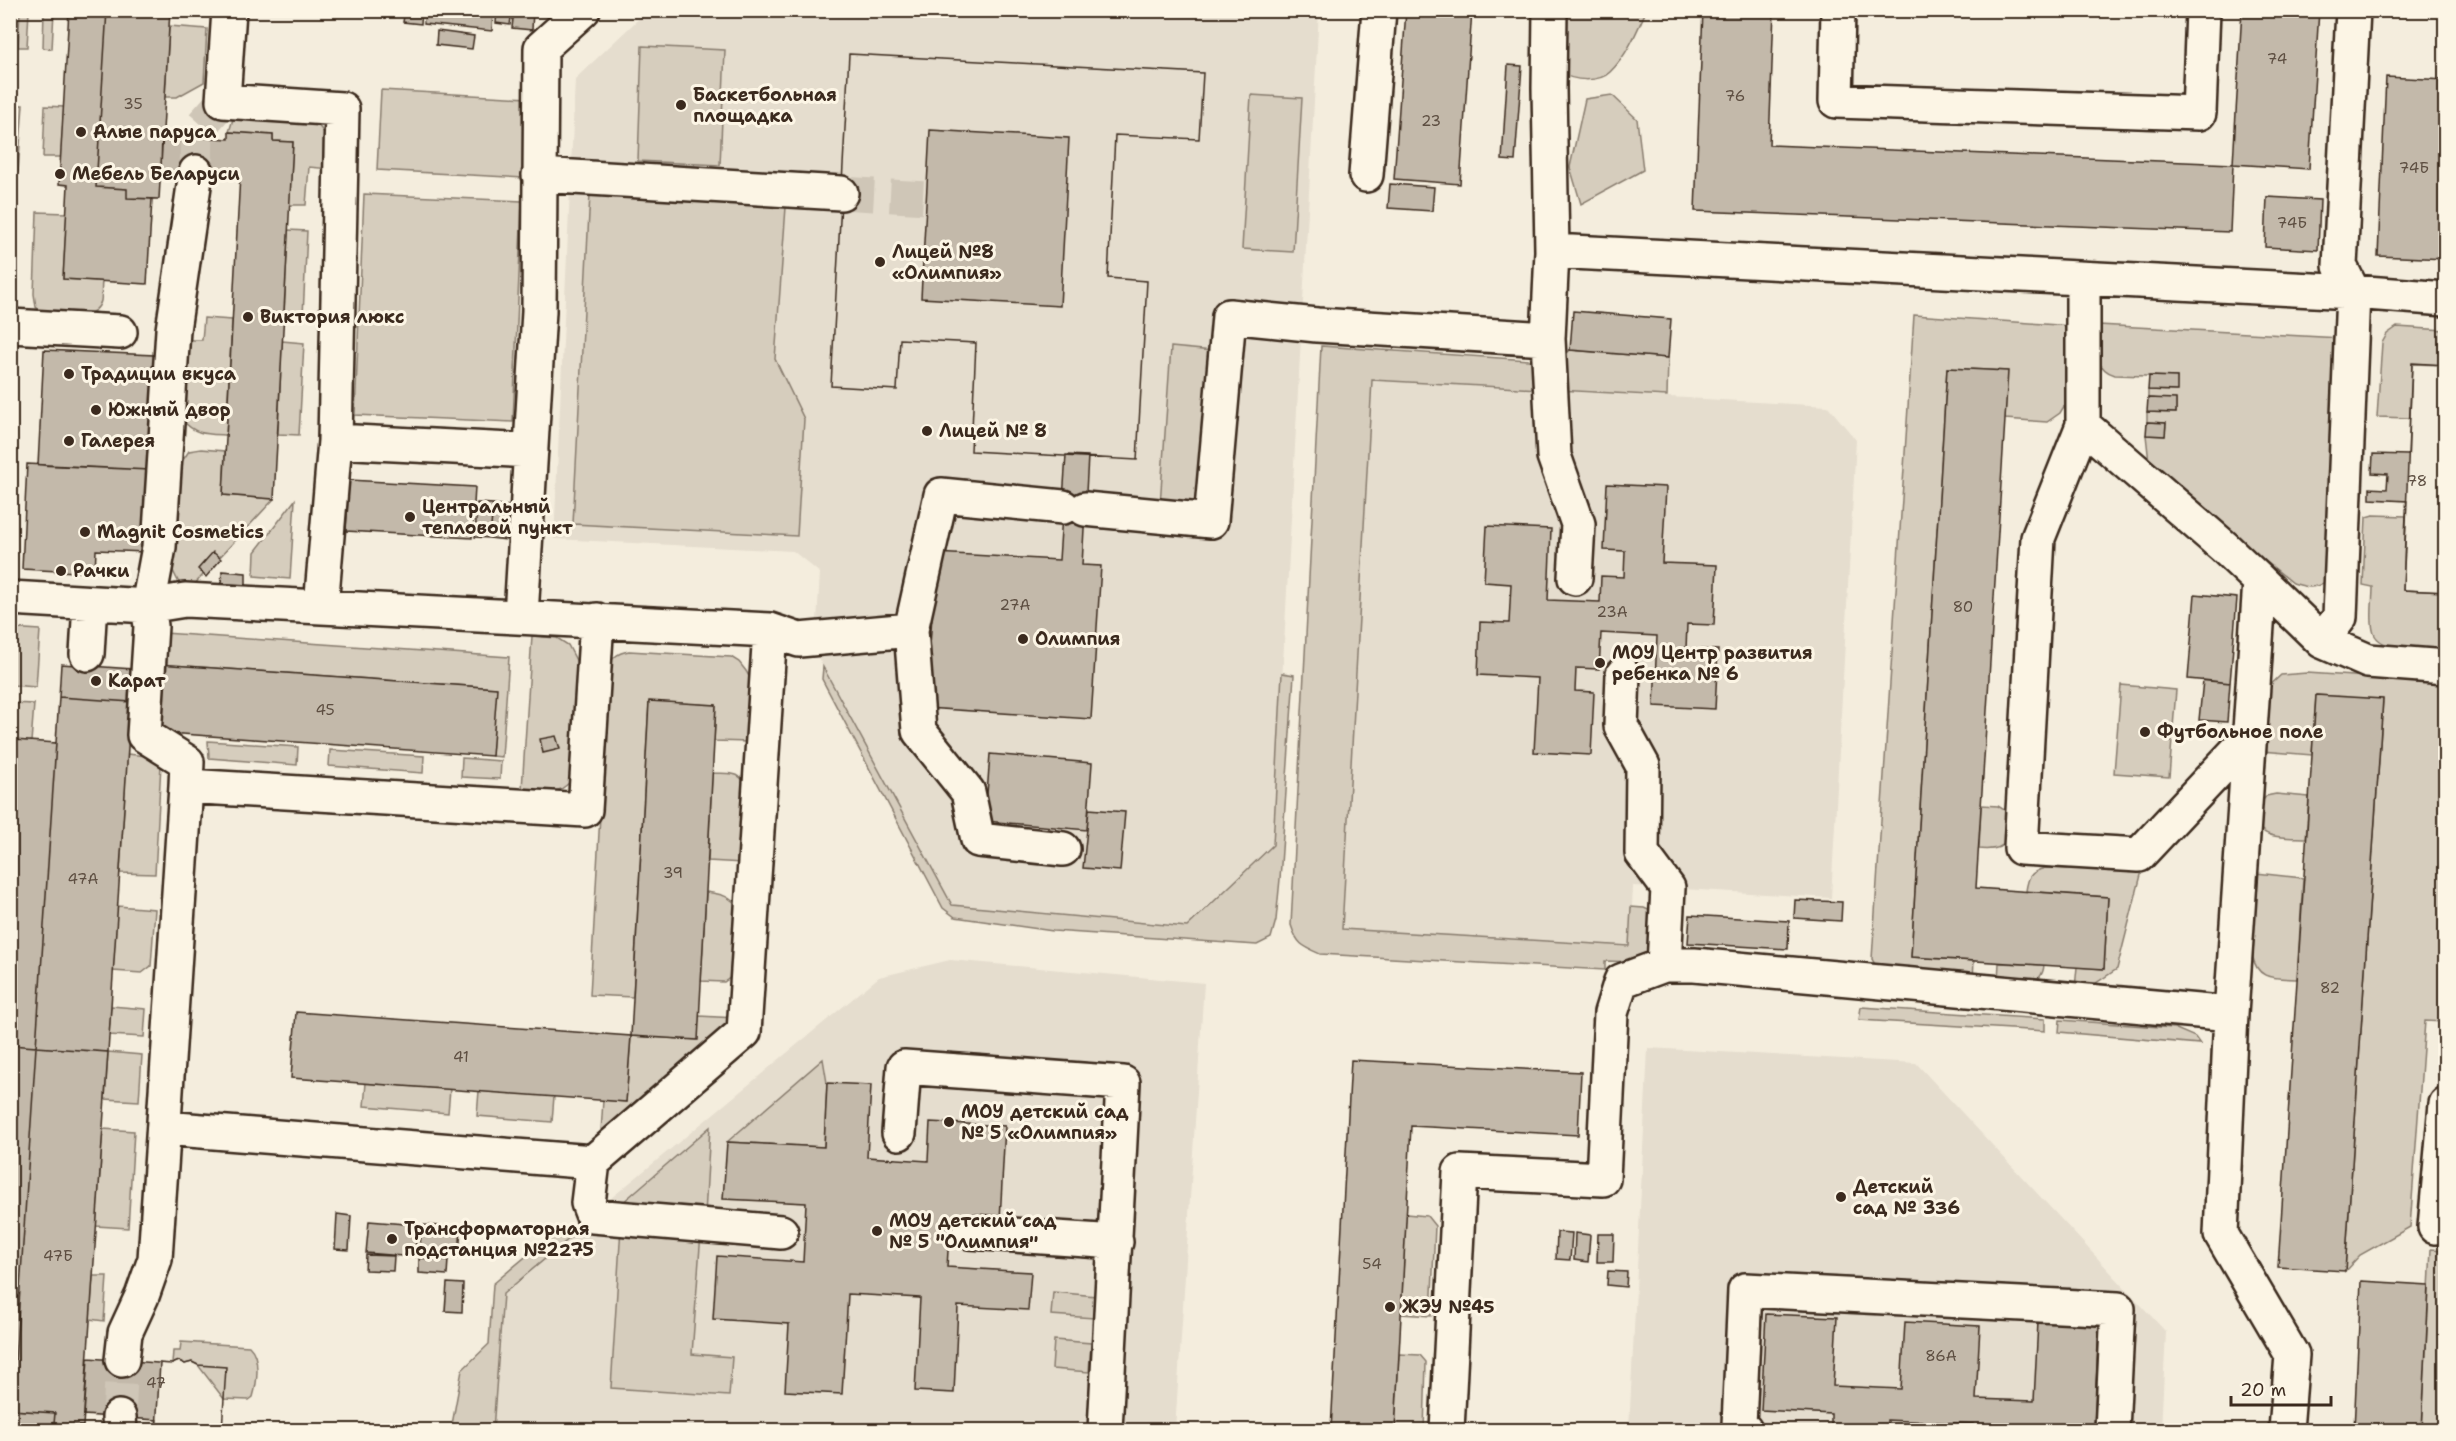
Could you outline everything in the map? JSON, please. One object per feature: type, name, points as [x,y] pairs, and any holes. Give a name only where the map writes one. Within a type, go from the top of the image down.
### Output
[{"type":"lane","points":[[229,10],[223,101],[342,109],[335,441],[321,607]]},
{"type":"lane","points":[[521,616],[539,311],[541,48],[583,10]]},
{"type":"lane","points":[[1365,175],[1379,10]]},
{"type":"lane","points":[[1550,10],[1552,251],[1548,339],[1554,456],[1578,524],[1575,578]]},
{"type":"lane","points":[[1838,10],[1836,101],[2199,113],[2203,10]]},
{"type":"lane","points":[[2322,641],[2340,617],[2353,292],[2340,266],[2353,10]]},
{"type":"lane","points":[[122,1360],[125,1333],[142,1296],[155,1259],[186,786],[187,762],[144,735],[151,626],[148,606],[159,547],[173,330],[196,172]]},
{"type":"lane","points":[[539,175],[841,193]]},
{"type":"lane","points":[[1552,251],[2353,292],[2445,299]]},
{"type":"lane","points":[[2084,279],[2083,425],[2038,538],[2021,848],[2139,855],[2248,739]]},
{"type":"lane","points":[[1064,849],[978,840],[968,792],[919,732],[911,630],[941,495],[1211,521],[1229,316],[1317,325],[1548,339]]},
{"type":"lane","points":[[10,326],[120,332]]},
{"type":"lane","points":[[2083,425],[2224,547],[2322,641],[2368,661],[2445,667]]},
{"type":"lane","points":[[335,441],[531,451]]},
{"type":"lane","points":[[2260,581],[2231,1014],[2221,1234],[2292,1354],[2286,1431]]},
{"type":"lane","points":[[10,598],[148,606],[185,600],[521,616],[770,630],[799,639],[911,630]]},
{"type":"lane","points":[[87,654],[90,603]]},
{"type":"lane","points":[[186,786],[585,810],[597,620]]},
{"type":"lane","points":[[770,630],[744,1032],[593,1162],[588,1203],[593,1216],[781,1232]]},
{"type":"lane","points":[[1623,674],[1621,726],[1643,766],[1642,852],[1668,888],[1664,965]]},
{"type":"lane","points":[[1447,1431],[1460,1172],[1603,1179],[1611,1013],[1621,981],[1664,965],[1694,965],[2231,1014]]},
{"type":"lane","points":[[899,1132],[904,1067],[1123,1083],[1105,1431]]},
{"type":"lane","points":[[2435,1227],[2445,1104]]},
{"type":"lane","points":[[164,1128],[593,1162]]},
{"type":"lane","points":[[969,1232],[1116,1242]]},
{"type":"lane","points":[[1745,1431],[1739,1425],[1745,1290],[2118,1309],[2112,1431]]},
{"type":"shaded area","points":[[20,11],[29,11],[27,47],[18,47]]},
{"type":"shaded area","points":[[44,11],[54,11],[52,49],[43,48]]},
{"type":"shaded area","name":"Лицей № 8","points":[[647,11],[1319,11],[1273,845],[1187,927],[952,905],[815,652],[820,573],[793,551],[554,539],[575,79]]},
{"type":"shaded area","points":[[1559,11],[1646,11],[1631,43],[1616,66],[1605,76],[1586,80],[1572,78],[1561,73]]},
{"type":"shaded area","points":[[169,26],[207,29],[204,82],[177,97],[165,97]]},
{"type":"shaded area","name":"Баскетбольная площадка","points":[[642,46],[725,50],[720,165],[638,161]]},
{"type":"shaded area","points":[[381,90],[528,98],[524,178],[377,170]]},
{"type":"shaded area","points":[[1251,95],[1302,98],[1293,252],[1242,249]]},
{"type":"shaded area","points":[[1612,95],[1637,119],[1643,170],[1581,204],[1570,167],[1585,99]]},
{"type":"shaded area","points":[[14,105],[23,105],[18,172],[11,172]]},
{"type":"shaded area","points":[[45,106],[64,107],[61,157],[43,157]]},
{"type":"shaded area","points":[[242,113],[317,124],[326,135],[330,169],[309,167],[306,205],[289,205],[293,142],[273,141],[273,135],[229,132],[233,119]]},
{"type":"shaded area","points":[[11,188],[17,189],[12,291],[10,290]]},
{"type":"shaded area","points":[[364,194],[522,201],[513,422],[355,415]]},
{"type":"shaded area","points":[[590,194],[786,207],[775,359],[804,419],[797,536],[573,524]]},
{"type":"shaded area","points":[[37,212],[67,213],[63,279],[102,281],[101,301],[92,312],[76,316],[44,314],[36,307],[34,294]]},
{"type":"shaded area","points":[[288,230],[307,231],[303,316],[284,315]]},
{"type":"shaded area","points":[[1914,315],[2072,326],[2072,393],[2060,413],[2047,422],[2005,419],[2007,371],[1947,368],[1911,957],[1974,961],[1973,979],[1877,968],[1872,959]]},
{"type":"shaded area","points":[[204,318],[232,320],[226,435],[197,431],[183,420],[186,340],[202,340]]},
{"type":"shaded area","points":[[2098,325],[2341,338],[2326,581],[2314,587],[2293,583],[2158,475],[2149,462],[2146,435],[2165,436],[2166,423],[2147,422],[2147,412],[2176,413],[2176,400],[2148,398],[2148,390],[2176,391],[2177,377],[2115,375],[2108,372],[2100,362],[2098,355]]},
{"type":"shaded area","points":[[2397,327],[2445,330],[2445,365],[2412,364],[2410,418],[2377,417],[2382,343],[2387,334]]},
{"type":"shaded area","points":[[282,341],[304,343],[299,435],[278,434]]},
{"type":"shaded area","points":[[1321,346],[1559,362],[1570,350],[1668,358],[1667,396],[1372,380],[1342,929],[1629,946],[1631,907],[1644,908],[1653,912],[1650,953],[1637,962],[1605,961],[1605,970],[1320,954],[1304,946],[1298,940],[1291,925]]},
{"type":"shaded area","points":[[1171,347],[1213,351],[1201,508],[1160,505]]},
{"type":"shaded area","name":"МОУ Центр развития ребенка № 6","points":[[1372,380],[1828,406],[1856,440],[1831,898],[1633,886],[1630,946],[1342,930]]},
{"type":"shaded area","points":[[201,449],[225,451],[223,495],[274,499],[189,590],[178,581],[173,571],[181,463],[189,451]]},
{"type":"shaded area","points":[[295,500],[290,579],[254,576],[255,552]]},
{"type":"shaded area","points":[[2373,515],[2406,516],[2403,590],[2445,592],[2445,648],[2403,648],[2383,643],[2376,638],[2372,619],[2373,587],[2363,585],[2366,517]]},
{"type":"shaded area","points":[[10,628],[40,630],[36,687],[11,685]]},
{"type":"shaded area","points":[[164,633],[509,657],[502,757],[492,756],[496,688],[158,664]]},
{"type":"shaded area","points":[[532,636],[557,638],[568,645],[579,666],[575,773],[565,786],[553,791],[522,789]]},
{"type":"shaded area","points":[[629,651],[731,657],[739,662],[752,682],[749,742],[714,741],[716,705],[649,702],[633,997],[590,995],[608,671],[614,657]]},
{"type":"shaded area","points":[[823,667],[952,905],[1187,927],[1273,845],[1282,673],[1294,675],[1280,879],[1276,920],[1271,938],[1257,945],[1053,931],[955,917],[943,908],[822,679]]},
{"type":"shaded area","points":[[2307,673],[2445,682],[2445,1022],[2425,1021],[2410,1227],[2360,1255],[2345,1271],[2383,700],[2316,695],[2312,755],[2262,751],[2266,689],[2281,675]]},
{"type":"shaded area","name":"Футбольное поле","points":[[2121,685],[2176,690],[2169,777],[2114,773]]},
{"type":"shaded area","points":[[10,703],[34,704],[31,742],[11,740]]},
{"type":"shaded area","points":[[208,741],[298,747],[297,765],[209,758]]},
{"type":"shaded area","points":[[330,750],[424,756],[423,773],[329,766]]},
{"type":"shaded area","points":[[127,754],[147,756],[161,764],[155,874],[120,873]]},
{"type":"shaded area","points":[[462,758],[501,761],[500,779],[461,777]]},
{"type":"shaded area","points":[[712,773],[734,774],[742,779],[748,789],[743,863],[708,861]]},
{"type":"shaded area","points":[[2276,794],[2309,797],[2306,838],[2276,836],[2263,831],[2259,826],[2258,815],[2262,802],[2266,796]]},
{"type":"shaded area","points":[[1981,805],[1998,806],[2006,811],[2009,836],[1997,848],[1979,849]]},
{"type":"shaded area","points":[[2045,868],[2142,871],[2117,969],[2087,989],[2075,988],[2077,967],[2104,969],[2108,897],[2026,891],[2031,876],[2036,871]]},
{"type":"shaded area","points":[[2256,873],[2303,878],[2297,979],[2274,978],[2262,974],[2254,963],[2252,954]]},
{"type":"shaded area","points":[[706,892],[725,896],[740,909],[731,977],[724,982],[701,981]]},
{"type":"shaded area","points":[[117,906],[155,909],[151,966],[142,973],[113,971]]},
{"type":"shaded area","name":"МОУ детский сад № 5 «Олимпия»","points":[[950,960],[1204,983],[1175,1430],[493,1430],[503,1294],[605,1208],[610,1199],[879,977]]},
{"type":"shaded area","points":[[1999,963],[2044,965],[2038,978],[2027,983],[2020,983],[1998,980]]},
{"type":"shaded area","points":[[111,1006],[146,1009],[144,1037],[109,1035]]},
{"type":"shaded area","points":[[1861,1007],[2045,1019],[2045,1031],[1859,1020]]},
{"type":"shaded area","points":[[699,1016],[735,1018],[601,1132],[603,1100],[626,1102],[631,1036],[697,1040]]},
{"type":"shaded area","points":[[2060,1020],[2174,1028],[2195,1037],[2200,1044],[2059,1032]]},
{"type":"shaded area","name":"Детский сад № 336","points":[[1648,1048],[1916,1063],[2166,1332],[2161,1430],[1629,1430]]},
{"type":"shaded area","points":[[108,1052],[142,1055],[139,1101],[105,1099]]},
{"type":"shaded area","points":[[823,1059],[827,1083],[824,1147],[727,1142]]},
{"type":"shaded area","points":[[366,1083],[450,1089],[448,1113],[364,1106]]},
{"type":"shaded area","points":[[479,1091],[554,1096],[552,1122],[477,1116]]},
{"type":"shaded area","points":[[710,1127],[705,1215],[615,1209]]},
{"type":"shaded area","points":[[103,1129],[134,1131],[128,1228],[96,1226]]},
{"type":"shaded area","points":[[1406,1214],[1427,1216],[1435,1226],[1431,1316],[1401,1314]]},
{"type":"shaded area","points":[[605,1227],[605,1232],[576,1233],[503,1294],[493,1430],[451,1430],[462,1370],[489,1344],[493,1284],[560,1228]]},
{"type":"shaded area","points":[[621,1227],[701,1233],[692,1354],[732,1357],[729,1396],[611,1388]]},
{"type":"shaded area","points":[[2431,1249],[2445,1250],[2445,1430],[2422,1430]]},
{"type":"shaded area","points":[[93,1276],[107,1276],[104,1321],[90,1319]]},
{"type":"shaded area","points":[[1053,1292],[1096,1296],[1094,1318],[1051,1315]]},
{"type":"shaded area","points":[[1054,1340],[1091,1343],[1089,1372],[1052,1369]]},
{"type":"shaded area","points":[[181,1342],[249,1346],[257,1363],[253,1397],[249,1400],[224,1399],[198,1365],[179,1361],[172,1364],[173,1351],[180,1351]]},
{"type":"shaded area","points":[[1399,1354],[1420,1355],[1426,1362],[1424,1430],[1395,1430]]},
{"type":"building","name":"Алые паруса","points":[[69,10],[107,10],[96,187],[127,189],[127,198],[152,199],[147,284],[63,279],[68,185],[59,184]]},
{"type":"building","points":[[107,10],[170,10],[159,199],[127,198],[127,189],[96,187]]},
{"type":"building","points":[[405,10],[422,10],[421,24],[403,22]]},
{"type":"building","points":[[425,10],[493,10],[492,31],[424,24]]},
{"type":"building","points":[[497,10],[512,10],[510,25],[496,23]]},
{"type":"building","points":[[514,10],[533,10],[532,30],[512,28]]},
{"type":"building","points":[[1406,10],[1472,10],[1460,184],[1394,179]]},
{"type":"building","points":[[1703,10],[1774,10],[1769,145],[2233,164],[2230,232],[1695,211]]},
{"type":"building","points":[[2242,10],[2319,10],[2309,169],[2233,164]]},
{"type":"building","points":[[437,31],[474,36],[472,49],[436,45]]},
{"type":"building","name":"Лицей №8 «Олимпия»","points":[[849,54],[1203,73],[1199,139],[1115,135],[1108,278],[1147,281],[1137,460],[971,451],[976,343],[900,339],[897,390],[831,386]],"holes":[[[930,130],[1069,138],[1060,306],[921,298]]]},
{"type":"building","name":"Лицей №8 «Олимпия»","points":[[849,54],[1203,73],[1199,139],[1115,135],[1108,278],[1147,281],[1137,460],[971,451],[976,343],[900,339],[897,390],[831,386]]},
{"type":"building","points":[[1508,65],[1522,66],[1515,161],[1502,160]]},
{"type":"building","points":[[2386,77],[2446,80],[2446,259],[2378,256]]},
{"type":"building","points":[[229,132],[273,135],[273,141],[293,142],[274,499],[223,495],[240,175],[161,170],[162,135],[229,139]]},
{"type":"building","points":[[1390,184],[1434,187],[1432,211],[1388,208]]},
{"type":"building","points":[[2267,197],[2320,200],[2318,250],[2265,247]]},
{"type":"building","points":[[1573,311],[1671,319],[1668,358],[1570,350]]},
{"type":"building","name":"Южный двор","points":[[44,350],[154,355],[149,470],[38,465]]},
{"type":"building","points":[[2412,363],[2446,365],[2446,592],[2403,590],[2407,501],[2370,499],[2370,488],[2387,489],[2388,474],[2372,473],[2373,454],[2408,455]]},
{"type":"building","points":[[2412,363],[2446,365],[2446,592],[2403,590]]},
{"type":"building","points":[[1947,368],[2008,371],[1976,888],[2108,897],[2104,969],[1911,957]]},
{"type":"building","points":[[2149,376],[2177,377],[2177,391],[2148,390]]},
{"type":"building","points":[[2148,398],[2176,399],[2176,413],[2147,412]]},
{"type":"building","points":[[2147,422],[2166,423],[2165,436],[2146,435]]},
{"type":"building","points":[[1066,455],[1088,456],[1082,565],[1101,566],[1091,719],[926,708],[936,553],[1059,560]]},
{"type":"building","name":"Magnit Cosmetics","points":[[27,464],[149,470],[145,552],[96,550],[95,573],[22,569]]},
{"type":"building","name":"Центральный тепловой пункт","points":[[349,480],[475,487],[472,538],[346,531]]},
{"type":"building","points":[[1607,484],[1666,487],[1662,563],[1717,565],[1714,625],[1687,624],[1686,649],[1718,650],[1715,709],[1654,706],[1657,636],[1601,633],[1599,669],[1576,668],[1575,691],[1594,692],[1591,755],[1534,752],[1538,678],[1478,675],[1480,622],[1509,623],[1511,584],[1484,582],[1487,526],[1551,529],[1548,600],[1600,602],[1601,576],[1624,577],[1625,551],[1604,550]]},
{"type":"building","points":[[477,503],[493,504],[490,538],[475,537]]},
{"type":"building","points":[[493,504],[508,506],[506,540],[490,538]]},
{"type":"building","points":[[213,552],[221,559],[206,577],[198,569]]},
{"type":"building","points":[[222,571],[246,573],[246,585],[221,584]]},
{"type":"building","points":[[2195,594],[2237,598],[2230,683],[2188,679]]},
{"type":"building","name":"Карат","points":[[61,664],[133,669],[131,702],[59,697]]},
{"type":"building","points":[[158,664],[497,688],[492,756],[154,732]]},
{"type":"building","points":[[2203,680],[2230,683],[2227,722],[2199,720]]},
{"type":"building","points":[[2316,695],[2383,699],[2345,1271],[2278,1267]]},
{"type":"building","points":[[59,697],[131,702],[108,1052],[36,1047]]},
{"type":"building","points":[[649,701],[716,705],[698,1040],[631,1036]]},
{"type":"building","points":[[556,736],[560,749],[543,753],[540,739]]},
{"type":"building","points":[[14,740],[56,743],[36,1047],[10,1045],[10,797]]},
{"type":"building","points":[[990,754],[1092,763],[1087,830],[985,821]]},
{"type":"building","points":[[1089,809],[1125,812],[1120,871],[1083,868]]},
{"type":"building","points":[[1795,900],[1842,902],[1841,921],[1794,918]]},
{"type":"building","points":[[1690,915],[1789,921],[1788,949],[1688,943]]},
{"type":"building","points":[[296,1012],[631,1036],[626,1102],[291,1078]]},
{"type":"building","points":[[10,1045],[36,1047],[12,1410],[10,1410]]},
{"type":"building","points":[[36,1047],[108,1052],[83,1426],[54,1424],[55,1413],[12,1410]]},
{"type":"building","points":[[1351,1060],[1581,1072],[1578,1135],[1411,1126],[1395,1430],[1331,1430]]},
{"type":"building","name":"МОУ детский сад № 5 \"Олимпия\"","points":[[827,1083],[871,1085],[867,1157],[928,1161],[930,1122],[1005,1126],[1000,1220],[950,1218],[947,1267],[1031,1272],[1028,1310],[958,1306],[954,1393],[915,1391],[920,1298],[848,1294],[842,1394],[785,1391],[789,1324],[713,1319],[717,1256],[803,1262],[806,1203],[723,1199],[727,1142],[824,1147]]},
{"type":"building","points":[[337,1214],[351,1216],[349,1250],[335,1249]]},
{"type":"building","name":"Трансформаторная подстанция №2275","points":[[369,1221],[417,1225],[415,1257],[366,1253]]},
{"type":"building","points":[[421,1225],[461,1227],[459,1257],[420,1255]]},
{"type":"building","points":[[1557,1232],[1572,1233],[1570,1260],[1556,1259]]},
{"type":"building","points":[[1575,1233],[1590,1235],[1588,1262],[1574,1260]]},
{"type":"building","points":[[1598,1234],[1614,1234],[1613,1262],[1597,1262]]},
{"type":"building","points":[[366,1255],[394,1256],[393,1271],[365,1270]]},
{"type":"building","points":[[419,1258],[448,1260],[447,1275],[419,1273]]},
{"type":"building","points":[[1608,1271],[1627,1272],[1626,1287],[1607,1285]]},
{"type":"building","points":[[2361,1281],[2429,1285],[2422,1430],[2354,1430]]},
{"type":"building","points":[[447,1283],[463,1284],[462,1312],[445,1311]]},
{"type":"building","points":[[1766,1314],[1837,1317],[1833,1386],[1901,1389],[1905,1322],[1980,1326],[1976,1399],[2034,1401],[2038,1322],[2099,1326],[2094,1430],[1974,1430],[1974,1424],[1887,1420],[1887,1430],[1831,1430],[1831,1414],[1761,1410]]},
{"type":"building","points":[[88,1358],[172,1364],[179,1361],[185,1364],[192,1362],[198,1365],[226,1367],[222,1430],[156,1430],[157,1420],[84,1415]]},
{"type":"building","points":[[179,1361],[185,1364],[192,1362],[198,1365],[226,1367],[222,1430],[156,1430],[160,1363],[172,1364]]},
{"type":"building","points":[[10,1410],[55,1413],[54,1424],[83,1426],[83,1430],[10,1430]]},
{"type":"tunnel","points":[[196,172],[197,130],[223,101]]},
{"type":"tunnel","points":[[841,193],[926,198]]},
{"type":"tunnel","points":[[119,1417],[122,1360]]},
{"type":"place","name":"Баскетбольная площадка","points":[[681,105]]},
{"type":"place","name":"Алые паруса","points":[[81,132]]},
{"type":"place","name":"Мебель Беларуси","points":[[60,174]]},
{"type":"place","name":"Лицей №8 «Олимпия»","points":[[880,262]]},
{"type":"place","name":"Виктория люкс","points":[[248,317]]},
{"type":"place","name":"Традиции вкуса","points":[[69,374]]},
{"type":"place","name":"Южный двор","points":[[96,410]]},
{"type":"place","name":"Лицей № 8","points":[[927,431]]},
{"type":"place","name":"Галерея","points":[[69,441]]},
{"type":"place","name":"Центральный тепловой пункт","points":[[410,517]]},
{"type":"place","name":"Magnit Cosmetics","points":[[85,532]]},
{"type":"place","name":"Рачки","points":[[61,571]]},
{"type":"place","name":"Олимпия","points":[[1023,639]]},
{"type":"place","name":"МОУ Центр развития ребенка № 6","points":[[1600,663]]},
{"type":"place","name":"Карат","points":[[96,681]]},
{"type":"place","name":"Футбольное поле","points":[[2145,732]]},
{"type":"place","name":"МОУ детский сад № 5 «Олимпия»","points":[[949,1122]]},
{"type":"place","name":"Детский сад № 336","points":[[1841,1197]]},
{"type":"place","name":"МОУ детский сад № 5 \"Олимпия\"","points":[[877,1231]]},
{"type":"place","name":"Трансформаторная подстанция №2275","points":[[392,1239]]},
{"type":"place","name":"ЖЭУ №45","points":[[1390,1307]]}]
